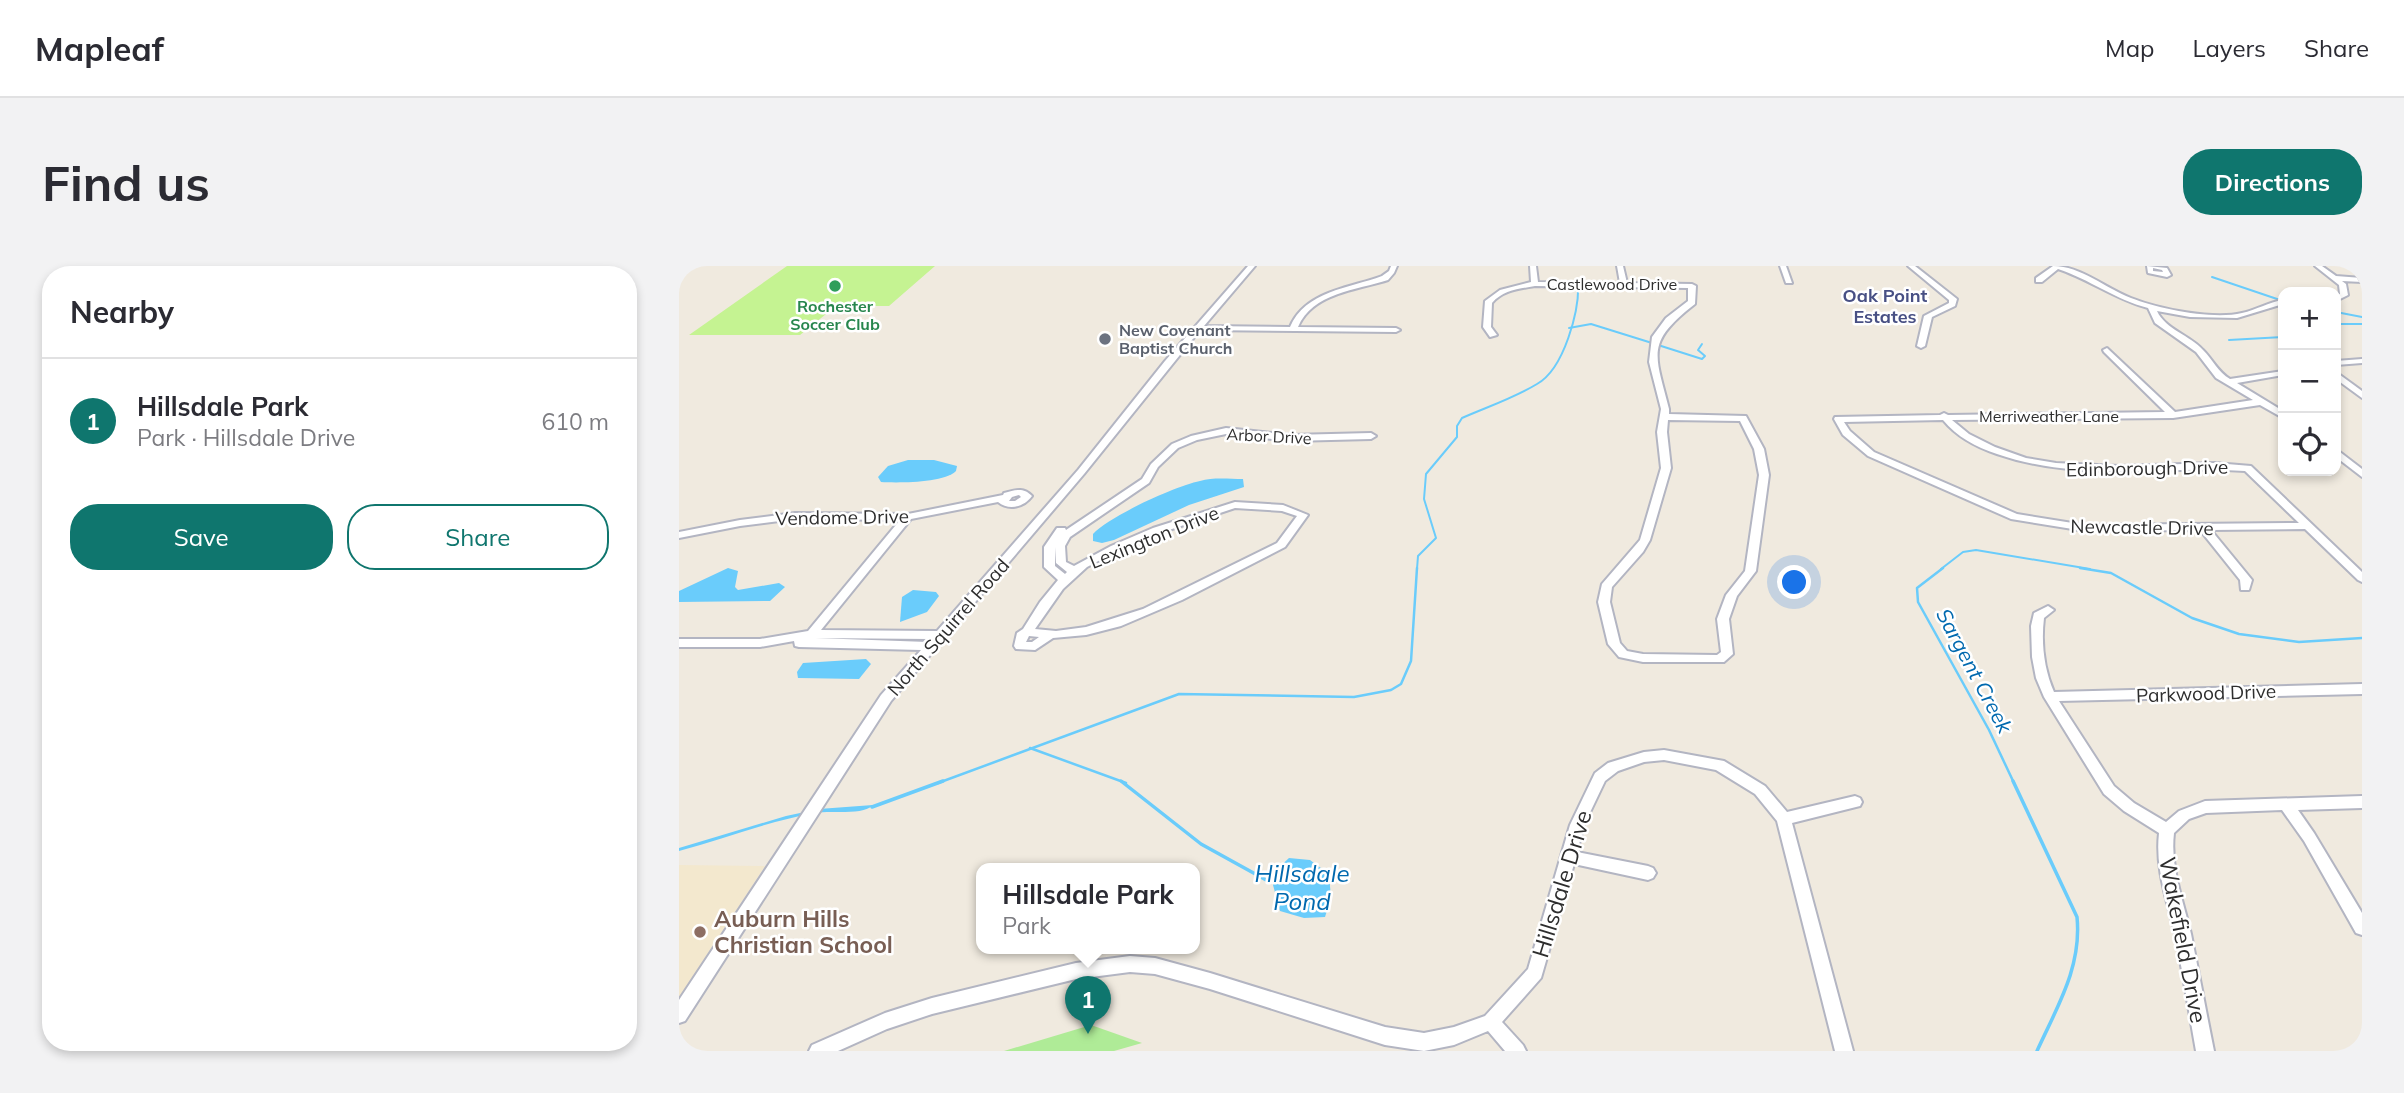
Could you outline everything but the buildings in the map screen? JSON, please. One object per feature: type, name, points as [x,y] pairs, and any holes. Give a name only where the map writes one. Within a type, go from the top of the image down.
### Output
[{"type":"street","name":"North Squirrel Road","points":[[679,1015],[886,698],[1026,537],[1252,266]]},
{"type":"street","points":[[1293,329],[1304,308],[1385,278],[1394,266]]},
{"type":"street","points":[[1533,266],[1535,284]]},
{"type":"street","points":[[1620,266],[1625,285]]},
{"type":"street","points":[[1783,266],[1789,281]]},
{"type":"street","points":[[1912,266],[1953,299],[1952,304],[1928,316],[1921,346]]},
{"type":"street","points":[[2039,280],[2056,266],[2086,276],[2119,295],[2151,306],[2237,316],[2256,313],[2278,304]]},
{"type":"street","points":[[2318,266],[2336,278],[2345,290],[2341,296]]},
{"type":"street","points":[[2336,278],[2362,280]]},
{"type":"street","points":[[1334,284],[1347,292]]},
{"type":"street","name":"Castlewood Drive","points":[[1493,335],[1487,327],[1486,308],[1491,298],[1513,288],[1535,284],[1692,286],[1692,302],[1669,320],[1656,337],[1653,351],[1665,417]]},
{"type":"street","points":[[2151,306],[2158,321],[2199,350],[2219,376],[2279,413]]},
{"type":"street","points":[[1198,328],[1396,330]]},
{"type":"street","points":[[2107,351],[2173,415]]},
{"type":"street","points":[[2341,363],[2362,361]]},
{"type":"street","points":[[2228,382],[2278,374]]},
{"type":"street","points":[[2341,379],[2362,395]]},
{"type":"street","name":"Merriweather Lane","points":[[1838,419],[2173,415],[2260,402]]},
{"type":"street","name":"Edinborough Drive","points":[[1944,416],[1969,439],[2039,466],[2071,469],[2248,468],[2362,578]]},
{"type":"street","points":[[1665,417],[1743,418],[1759,449],[1764,475],[1750,571],[1725,608],[1723,619],[1728,645],[1724,656],[1708,660],[1643,658],[1623,654],[1617,649],[1604,596],[1612,578],[1639,550],[1648,531],[1666,468],[1662,432],[1665,417]]},
{"type":"street","name":"Newcastle Drive","points":[[1838,419],[1846,433],[1871,454],[2015,517],[2085,528],[2309,526]]},
{"type":"street","name":"Arbor Drive","points":[[1063,535],[1089,511],[1111,507],[1146,481],[1154,466],[1170,450],[1194,438],[1226,431],[1301,438],[1371,436]]},
{"type":"street","points":[[2341,456],[2362,474]]},
{"type":"street","name":"Vendome Drive","points":[[679,535],[777,518],[908,517],[1004,498]]},
{"type":"street","name":"Lexington Drive","points":[[1254,505],[1283,508],[1303,515],[1281,545],[1115,625],[1089,632],[1051,634],[1035,646],[1020,646],[1021,636],[1027,632],[1065,580],[1075,572],[1110,552],[1215,509],[1254,505]]},
{"type":"street","points":[[807,639],[908,517]]},
{"type":"street","points":[[1034,527],[1063,535]]},
{"type":"street","points":[[2204,528],[2246,580],[2245,587]]},
{"type":"street","points":[[1026,537],[1063,535]]},
{"type":"street","points":[[1063,535],[1060,546],[1061,562],[1075,572]]},
{"type":"street","points":[[1063,535],[1049,547],[1051,566],[1065,580]]},
{"type":"street","points":[[2048,610],[2038,616],[2036,636],[2044,686],[2109,790],[2129,807],[2167,830],[2184,815],[2205,807],[2362,802]]},
{"type":"street","points":[[868,640],[939,635]]},
{"type":"street","points":[[679,643],[761,643],[807,639],[868,640],[929,646]]},
{"type":"street","name":"Parkwood Drive","points":[[2050,698],[2362,689]]},
{"type":"street","name":"Hillsdale Drive","points":[[1491,1023],[1535,973],[1577,825],[1599,777],[1613,766],[1644,757],[1664,755],[1702,761],[1733,772],[1771,800],[1784,819],[1845,1051]]},
{"type":"street","points":[[1784,819],[1855,802]]},
{"type":"street","points":[[2285,803],[2309,837],[2362,928]]},
{"type":"street","name":"Wakefield Drive","points":[[2167,830],[2163,850],[2165,876],[2178,912],[2205,1051]]},
{"type":"street","points":[[1568,856],[1648,873]]},
{"type":"street","points":[[818,1051],[885,1021],[932,1006],[1109,965],[1154,966],[1210,981],[1334,1022],[1404,1040],[1425,1042],[1491,1023],[1517,1051]]},
{"type":"shaded area","name":"Auburn Hills Christian School","points":[[679,865],[765,866],[679,998]]},
{"type":"green space","name":"Rochester Soccer Club","points":[[787,266],[935,266],[889,306],[836,306],[800,335],[689,335]]},
{"type":"green space","points":[[1091,1025],[1142,1043],[1114,1051],[1004,1051]]},
{"type":"water","points":[[908,460],[934,460],[957,466],[956,471],[942,478],[881,482],[878,477],[888,466]]},
{"type":"water","points":[[1243,479],[1244,487],[1189,505],[1114,540],[1102,543],[1093,541],[1093,534],[1101,527],[1160,495],[1205,480]]},
{"type":"water","points":[[728,568],[738,571],[735,587],[738,590],[779,583],[785,587],[770,601],[679,602],[679,591]]},
{"type":"water","points":[[913,590],[936,592],[939,596],[927,612],[900,622],[902,597]]},
{"type":"water","points":[[866,659],[871,664],[859,679],[798,678],[797,672],[803,663]]},
{"type":"water","points":[[873,805],[862,810],[798,816],[679,851],[679,848],[786,816],[819,809]]},
{"type":"water","name":"Hillsdale Pond","points":[[1289,858],[1310,860],[1329,874],[1331,898],[1325,917],[1304,918],[1280,911],[1273,885],[1275,871]]},
{"type":"waterway","points":[[2212,277],[2278,299]]},
{"type":"waterway","points":[[1571,328],[1578,281]]},
{"type":"waterway","points":[[2341,313],[2362,317]]},
{"type":"waterway","points":[[1571,328],[1591,324],[1652,343]]},
{"type":"waterway","points":[[2341,324],[2362,324]]},
{"type":"waterway","points":[[1417,569],[1418,556],[1436,538],[1424,499],[1426,474],[1457,437],[1457,426],[1462,418],[1519,394],[1547,376],[1555,366],[1571,328]]},
{"type":"waterway","points":[[2229,340],[2278,337]]},
{"type":"waterway","points":[[1658,345],[1702,359],[1705,356],[1698,350],[1702,344]]},
{"type":"waterway","name":"Sargent Creek","points":[[1941,569],[1963,552],[1976,550],[2090,569]]},
{"type":"waterway","points":[[1031,749],[1179,694],[1354,697],[1391,690],[1401,684],[1411,661],[1417,568]]},
{"type":"waterway","name":"Sargent Creek","points":[[1943,568],[1917,588],[1918,602],[1989,730],[2014,783]]},
{"type":"waterway","name":"Sargent Creek","points":[[2080,568],[2111,573],[2192,618],[2239,634],[2299,642],[2362,638]]},
{"type":"waterway","points":[[938,783],[1031,749]]},
{"type":"waterway","points":[[1031,749],[1121,781]]},
{"type":"waterway","points":[[872,807],[943,781]]},
{"type":"waterway","points":[[1121,781],[1126,783]]},
{"type":"waterway","points":[[1121,781],[1201,844],[1268,881]]},
{"type":"waterway","name":"Sargent Creek","points":[[2013,781],[2077,917],[2078,935],[2072,970],[2037,1051]]},
{"type":"place","name":"Rochester Soccer Club","points":[[835,286]]},
{"type":"place","name":"New Covenant Baptist Church","points":[[1105,339]]},
{"type":"place","name":"Auburn Hills Christian School","points":[[700,932]]},
{"type":"place","name":"Hillsdale Park","points":[[1088,1034]]},
{"type":"district","name":"Oak Point Estates","points":[[1885,306]]}]
